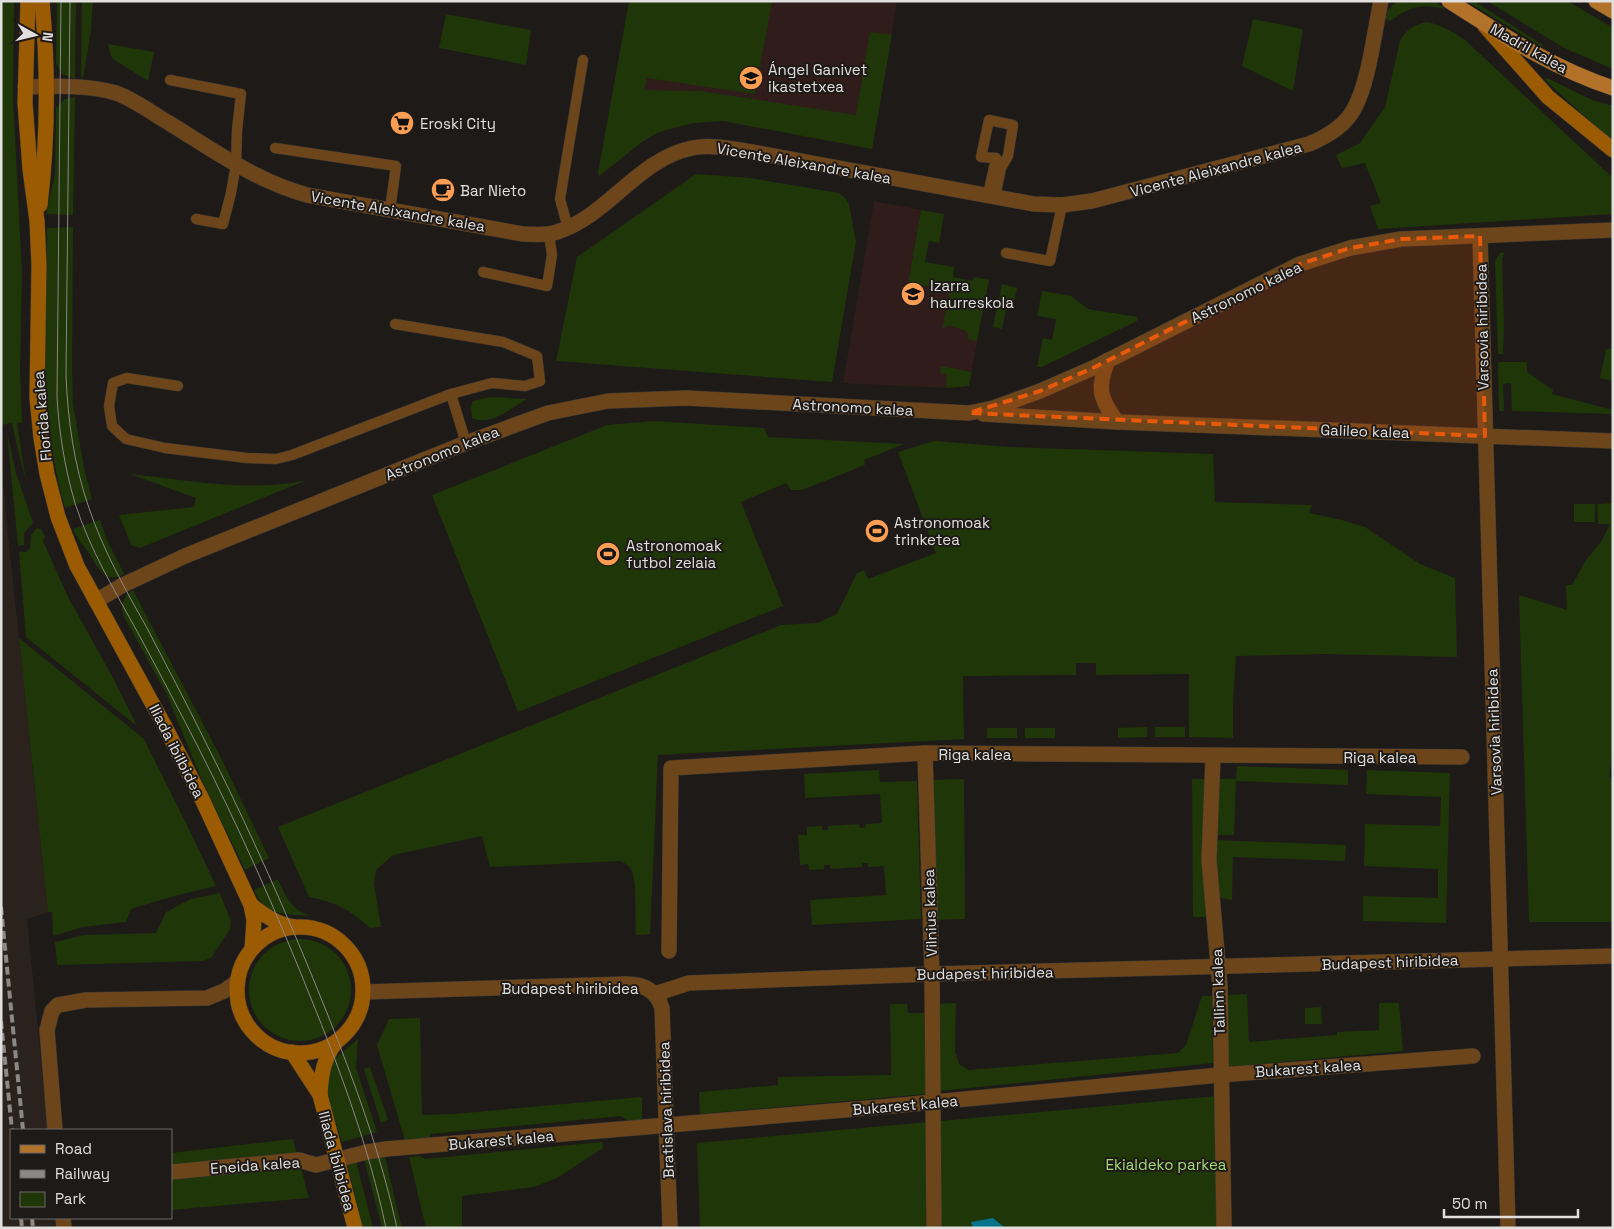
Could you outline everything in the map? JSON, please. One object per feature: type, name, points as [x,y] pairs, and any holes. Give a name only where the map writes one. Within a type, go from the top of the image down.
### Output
[{"type":"main road","points":[[28,1],[25,87],[30,169],[37,221]]},
{"type":"main road","points":[[37,221],[43,176],[46,86],[46,54],[42,1]]},
{"type":"main road","name":"Madril kalea","points":[[1449,1],[1482,22],[1565,68],[1613,88]]},
{"type":"main road","points":[[1596,1],[1613,11]]},
{"type":"main road","points":[[1482,22],[1548,97],[1613,150]]},
{"type":"main road","name":"Florida kalea","points":[[37,221],[39,265],[37,398],[41,438],[47,474],[58,517],[77,566],[96,601]]},
{"type":"main road","name":"Iliada ibilbidea","points":[[96,601],[189,773],[251,905],[254,920],[252,949]]},
{"type":"main road","points":[[251,905],[280,923],[326,932],[349,950],[356,963],[361,977],[363,992],[356,1019],[337,1041],[312,1052],[292,1052],[269,1045],[250,1028],[239,1006],[238,981],[242,964],[252,949],[271,934],[283,929],[296,927]]},
{"type":"main road","name":"Iliada ibilbidea","points":[[320,1095],[323,1068],[331,1048],[337,1041]]},
{"type":"main road","name":"Iliada ibilbidea","points":[[292,1052],[320,1095],[355,1228]]},
{"type":"street","name":"Vicente Aleixandre kalea","points":[[25,87],[88,88],[115,93],[140,105],[268,182],[288,190],[306,195],[523,234],[549,234],[568,228],[585,219],[646,170],[664,158],[686,150],[707,146],[752,152],[1034,204],[1062,205],[1085,203],[1300,146],[1322,138],[1340,125],[1354,110],[1365,78],[1382,1]]},
{"type":"street","name":"Astronomo kalea","points":[[96,601],[123,585],[176,560],[466,443],[548,413],[608,401],[695,398],[969,413],[993,408],[1040,392],[1300,264],[1350,248],[1401,239],[1613,230]]},
{"type":"street","name":"Varsovia hiribidea","points":[[1480,236],[1508,1228]]},
{"type":"street","points":[[1108,360],[1102,376],[1101,395],[1116,422]]},
{"type":"street","name":"Galileo kalea","points":[[969,413],[1116,422],[1613,441]]},
{"type":"street","name":"Riga kalea","points":[[669,950],[671,768],[925,753],[1462,757]]},
{"type":"street","name":"Vilnius kalea","points":[[925,753],[932,974],[934,1228]]},
{"type":"street","name":"Tallinn kalea","points":[[1213,756],[1209,860],[1218,968],[1224,1228]]},
{"type":"street","name":"Budapest hiribidea","points":[[363,992],[638,984],[654,994],[689,983],[932,974],[1218,968],[1613,956]]},
{"type":"street","points":[[55,1129],[47,1030],[52,1011],[58,1005],[86,1000],[207,998],[224,991],[238,981]]},
{"type":"street","name":"Bratislava hiribidea","points":[[654,994],[660,1002],[663,1018],[670,1228]]},
{"type":"street","name":"Bukarest kalea","points":[[338,1160],[386,1149],[934,1102],[1220,1075],[1473,1056]]},
{"type":"street","name":"Eneida kalea","points":[[172,1172],[299,1160],[316,1165],[338,1160]]},
{"type":"lane","points":[[568,228],[560,198],[583,60]]},
{"type":"lane","points":[[170,80],[241,94],[236,164],[223,224],[196,219]]},
{"type":"lane","points":[[989,120],[1013,125],[1008,156],[1000,168],[992,196],[996,158],[981,157],[989,120]]},
{"type":"lane","points":[[275,148],[396,166],[390,210]]},
{"type":"lane","points":[[1006,253],[1050,261],[1062,205]]},
{"type":"lane","points":[[483,272],[547,286],[552,255],[549,234]]},
{"type":"lane","points":[[178,386],[127,378],[113,384],[108,406],[112,426],[126,439],[165,448],[247,458],[276,459],[292,455],[452,394],[492,383],[525,386],[540,381],[538,356],[503,342],[395,324]]},
{"type":"lane","points":[[452,394],[466,443]]},
{"type":"highlighted area","points":[[1480,236],[1485,436],[969,413],[1040,391],[1095,367],[1300,264],[1350,248],[1401,239]]},
{"type":"shaded area","name":"Ángel Ganivet ikastetxea","points":[[630,1],[897,1],[872,149],[723,121],[708,121],[677,126],[659,132],[642,142],[605,172]]},
{"type":"shaded area","name":"Izarra haurreskola","points":[[874,201],[921,210],[908,283],[985,297],[969,386],[948,388],[843,383]]},
{"type":"shaded area","points":[[1,458],[48,912],[27,919],[48,1129],[10,1129],[10,1219],[57,1219],[58,1228],[1,1228]]},
{"type":"green space","points":[[1,1],[14,1],[13,99],[22,273],[20,370],[22,422],[17,423],[25,475],[35,512],[18,451],[12,423],[1,425]]},
{"type":"green space","points":[[57,1],[76,1],[75,79],[62,74],[56,63]]},
{"type":"green space","points":[[82,1],[93,1],[91,30],[83,79],[81,78]]},
{"type":"green space","name":"Ángel Ganivet ikastetxea","points":[[629,1],[772,2],[755,94],[647,78],[644,90],[700,91],[856,115],[870,32],[892,35],[872,149],[723,121],[693,123],[659,132],[642,142],[599,176]]},
{"type":"green space","points":[[1397,1],[1434,1],[1444,9],[1421,6],[1410,9],[1390,21],[1385,19],[1388,10]]},
{"type":"green space","points":[[1466,1],[1474,1],[1543,45],[1542,47]]},
{"type":"green space","points":[[1487,1],[1568,1],[1613,28],[1613,69],[1564,48]]},
{"type":"green space","points":[[446,14],[531,30],[526,65],[439,48]]},
{"type":"green space","points":[[1253,19],[1303,29],[1293,91],[1242,66]]},
{"type":"green space","points":[[1427,22],[1442,27],[1465,40],[1613,178],[1613,214],[1378,229],[1370,206],[1381,203],[1365,163],[1342,168],[1336,155],[1360,143],[1385,107],[1400,41],[1411,28]]},
{"type":"green space","points":[[108,44],[154,52],[148,81],[113,59]]},
{"type":"green space","points":[[1547,78],[1592,100],[1613,106],[1613,142],[1545,80]]},
{"type":"green space","points":[[75,97],[73,215],[46,214],[55,174],[56,108],[65,99]]},
{"type":"green space","points":[[696,174],[750,178],[839,193],[849,204],[856,242],[832,382],[556,361],[577,257]]},
{"type":"green space","points":[[921,210],[944,214],[939,243],[929,241],[925,262],[954,267],[953,277],[973,281],[974,277],[989,280],[977,341],[968,339],[966,331],[948,325],[942,330],[950,290],[908,283]]},
{"type":"green space","points":[[73,227],[73,404],[84,468],[92,499],[65,508],[57,477],[45,381],[47,228]]},
{"type":"green space","points":[[1505,252],[1502,259],[1503,354],[1498,354],[1495,261],[1500,253]]},
{"type":"green space","points":[[1002,284],[1017,288],[1014,301],[1008,300],[1002,329],[993,327]]},
{"type":"green space","points":[[1042,291],[1071,296],[1088,309],[1138,317],[1137,321],[1042,367],[1037,367],[1043,338],[1052,340],[1056,319],[1037,316]]},
{"type":"green space","points":[[1606,349],[1613,349],[1613,381],[1600,378]]},
{"type":"green space","points":[[1498,362],[1527,362],[1527,372],[1553,390],[1552,394],[1613,410],[1613,414],[1512,411],[1511,383],[1503,384],[1504,411],[1499,411]]},
{"type":"green space","points":[[941,366],[972,372],[969,386],[946,388],[947,374],[940,373]]},
{"type":"green space","points":[[490,397],[527,399],[493,418],[479,420],[472,418],[471,407],[473,401]]},
{"type":"green space","name":"Astronomoak futbol zelaia","points":[[653,421],[764,428],[768,437],[904,444],[864,460],[865,465],[802,490],[791,490],[786,483],[741,502],[783,606],[518,712],[432,495],[607,425]]},
{"type":"green space","points":[[7,432],[16,473],[33,523],[24,533],[24,545],[18,546]]},
{"type":"green space","points":[[934,441],[1010,447],[1213,454],[1215,502],[1312,505],[1309,513],[1365,527],[1420,564],[1455,578],[1457,657],[1326,654],[1236,656],[1233,738],[1189,737],[1189,674],[1096,675],[1096,663],[1076,663],[1076,675],[963,676],[964,739],[658,755],[650,934],[636,935],[634,877],[628,865],[621,861],[490,867],[482,836],[393,855],[376,870],[374,884],[381,927],[370,928],[356,916],[342,908],[327,901],[309,897],[278,827],[781,625],[817,623],[837,614],[857,573],[864,570],[868,579],[936,553],[898,452]]},
{"type":"green space","points":[[130,474],[241,485],[285,484],[307,480],[140,548],[131,545],[119,515],[194,507],[196,498]]},
{"type":"green space","points":[[1613,503],[1613,747],[1609,777],[1613,779],[1613,922],[1529,922],[1519,595],[1567,610],[1566,585],[1572,585],[1586,560],[1601,542],[1610,524],[1598,524],[1597,504]]},
{"type":"green space","points":[[1574,504],[1595,504],[1595,522],[1574,522]]},
{"type":"green space","points":[[100,520],[107,540],[124,574],[117,577],[111,577],[102,572],[73,529]]},
{"type":"green space","points":[[37,528],[41,529],[45,537],[43,541],[68,597],[112,676],[137,726],[26,637],[19,552],[26,552],[30,548],[31,535]]},
{"type":"green space","points":[[133,590],[222,760],[269,858],[245,870],[201,778],[167,695],[124,617],[123,602],[126,596]]},
{"type":"green space","points":[[19,638],[144,739],[216,886],[131,909],[126,922],[83,927],[53,936],[52,912],[48,912]]},
{"type":"green space","points":[[1147,727],[1147,737],[1118,738],[1118,728]]},
{"type":"green space","points":[[1155,727],[1185,727],[1185,737],[1155,737]]},
{"type":"green space","points":[[987,728],[1017,728],[1017,738],[987,738]]},
{"type":"green space","points":[[1025,728],[1055,728],[1055,738],[1025,738]]},
{"type":"green space","points":[[1237,766],[1348,770],[1348,785],[1236,781],[1234,835],[1215,835],[1213,779],[1236,779]]},
{"type":"green space","points":[[879,770],[880,782],[917,781],[921,919],[812,925],[810,900],[886,895],[884,866],[868,867],[868,863],[862,863],[862,867],[831,869],[830,865],[824,865],[824,869],[809,870],[808,864],[800,865],[798,835],[807,835],[807,827],[822,826],[822,830],[828,830],[828,826],[859,824],[860,828],[865,828],[866,824],[882,823],[880,794],[805,798],[804,774]]},
{"type":"green space","points":[[1367,770],[1450,773],[1446,923],[1363,921],[1363,896],[1438,898],[1438,869],[1364,866],[1365,824],[1440,826],[1441,797],[1366,794]]},
{"type":"green space","points":[[964,779],[965,919],[934,920],[930,780]]},
{"type":"green space","points":[[1192,779],[1208,779],[1212,917],[1193,917]]},
{"type":"green space","points":[[1215,840],[1346,845],[1345,861],[1233,857],[1232,900],[1215,897]]},
{"type":"green space","points":[[278,879],[283,891],[294,907],[312,916],[286,914],[271,910],[264,905],[254,890]]},
{"type":"green space","points":[[220,893],[231,922],[230,929],[211,958],[202,961],[57,965],[55,942],[84,935],[156,933],[166,912],[191,899]]},
{"type":"green space","points":[[300,939],[319,943],[336,954],[347,971],[351,990],[347,1009],[336,1026],[319,1037],[300,1041],[281,1037],[264,1026],[253,1009],[249,990],[253,971],[264,954],[281,943]]},
{"type":"green space","points":[[1247,994],[1249,1042],[1337,1035],[1337,1032],[1379,1030],[1379,1003],[1399,1003],[1403,1051],[1226,1067],[1224,995]]},
{"type":"green space","points":[[1202,996],[1212,996],[1213,1063],[940,1091],[937,1004],[956,1003],[955,1052],[959,1064],[968,1070],[1178,1053],[1186,1045]]},
{"type":"green space","points":[[890,1004],[907,1004],[908,1013],[924,1013],[926,1094],[700,1114],[699,1092],[778,1085],[778,1077],[891,1075]]},
{"type":"green space","points":[[1321,1007],[1322,1024],[1305,1024],[1305,1008]]},
{"type":"green space","points":[[420,1018],[422,1115],[454,1114],[642,1097],[642,1120],[627,1120],[621,1116],[430,1134],[430,1138],[405,1141],[377,1045],[389,1019]]},
{"type":"green space","points":[[358,1039],[356,1068],[377,1132],[342,1142],[326,1092],[332,1063]]},
{"type":"green space","points":[[370,1067],[388,1120],[381,1123],[364,1069]]},
{"type":"green space","name":"Ekialdeko parkea","points":[[1228,1095],[1232,1228],[700,1228],[697,1143]]},
{"type":"green space","points":[[293,1139],[309,1198],[172,1210],[172,1153]]},
{"type":"green space","points":[[602,1142],[603,1148],[557,1178],[534,1187],[462,1196],[462,1228],[426,1228],[409,1157],[420,1156],[425,1159]]},
{"type":"green space","points":[[384,1153],[402,1228],[382,1228],[364,1159]]},
{"type":"green space","points":[[356,1161],[373,1228],[363,1228],[347,1164]]},
{"type":"water","points":[[993,1218],[1005,1228],[973,1228],[971,1222]]},
{"type":"tram line","points":[[61,1],[57,397],[63,451],[71,490],[95,554],[213,776],[284,932],[343,1082],[363,1139],[386,1228]]},
{"type":"tram line","points":[[70,1],[66,376],[70,426],[79,476],[95,524],[108,554],[221,773],[253,840],[298,943],[357,1092],[391,1200],[397,1228]]},
{"type":"railway","points":[[1,907],[23,1129]]},
{"type":"railway","points":[[1,1021],[12,1129]]},
{"type":"railway","points":[[21,1219],[22,1228]]},
{"type":"railway","points":[[32,1219],[33,1228]]},
{"type":"place","name":"Ángel Ganivet ikastetxea","points":[[751,78]]},
{"type":"place","name":"Eroski City","points":[[402,123]]},
{"type":"place","name":"Bar Nieto","points":[[443,190]]},
{"type":"place","name":"Izarra haurreskola","points":[[913,294]]},
{"type":"place","name":"Astronomoak trinketea","points":[[877,531]]},
{"type":"place","name":"Astronomoak futbol zelaia","points":[[608,554]]}]
